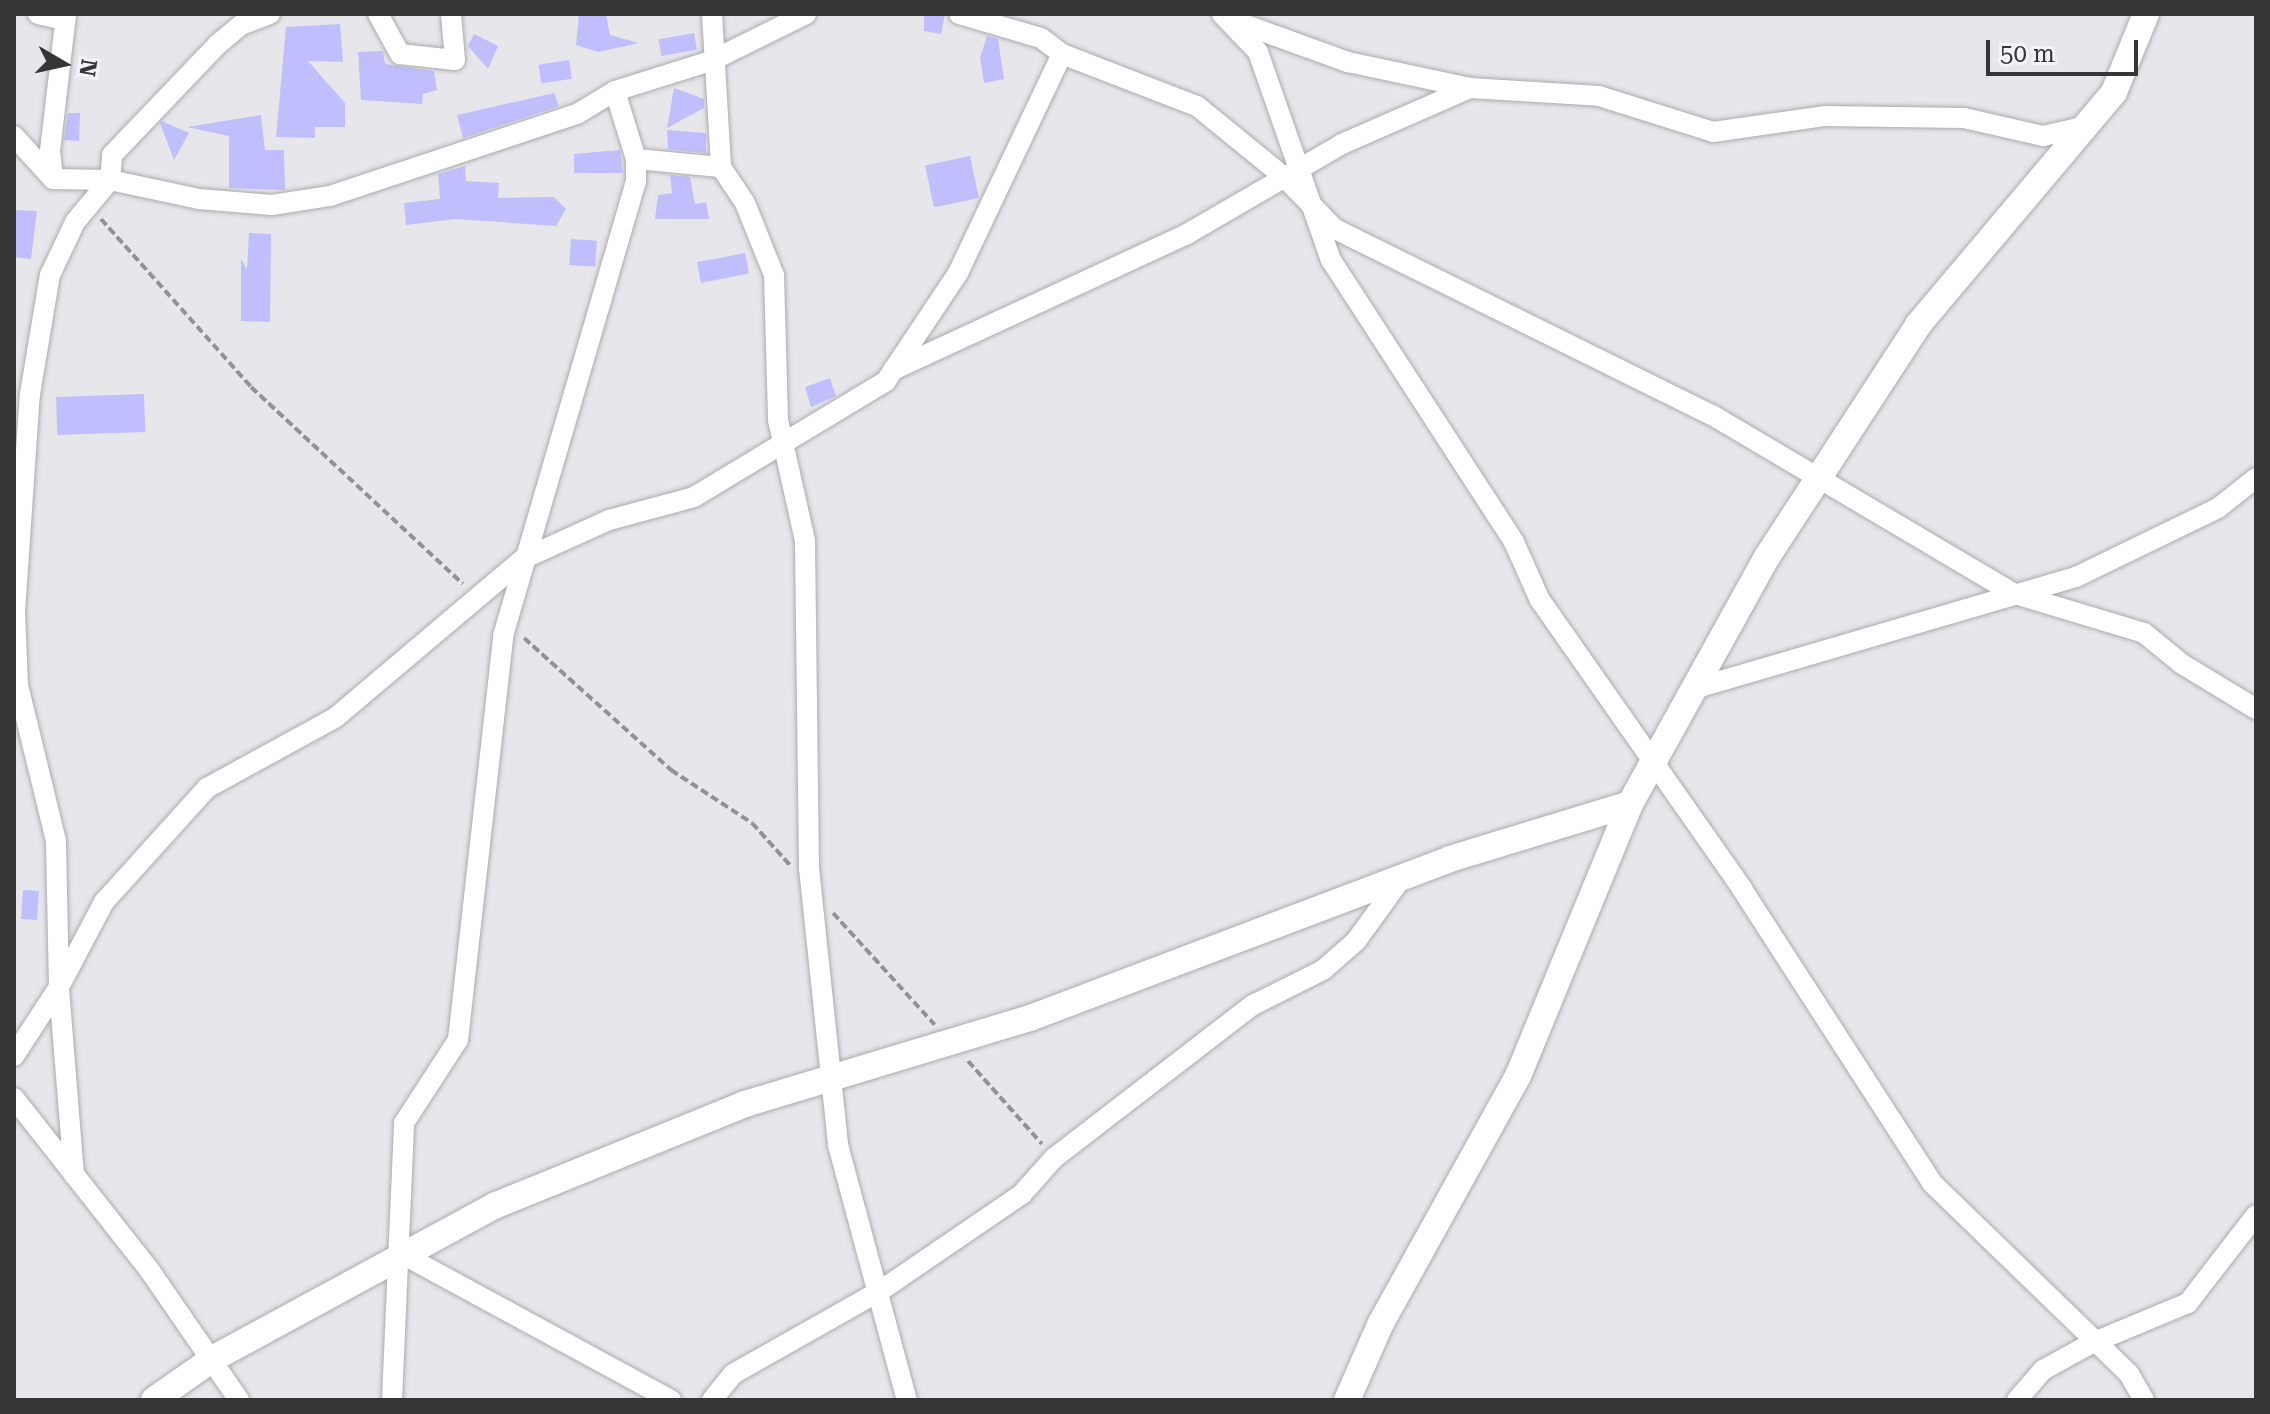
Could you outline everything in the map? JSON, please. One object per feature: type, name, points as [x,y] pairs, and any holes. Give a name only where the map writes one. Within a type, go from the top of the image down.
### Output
[{"type":"street","points":[[38,14],[66,17],[50,151],[53,179]]},
{"type":"street","points":[[74,1175],[59,987],[56,841],[18,685],[15,656],[18,563],[41,321],[50,275],[88,204],[110,180],[112,155],[241,20],[270,14]]},
{"type":"street","points":[[378,14],[400,54],[455,60],[451,14]]},
{"type":"street","points":[[712,14],[711,61],[721,167],[745,203],[774,275],[783,447],[805,541],[810,887],[838,1145],[907,1400]]},
{"type":"street","points":[[14,136],[53,179],[110,180],[216,201],[272,205],[330,196],[577,114],[615,91],[711,61],[806,14]]},
{"type":"street","points":[[959,14],[1041,38],[1062,54],[1197,106],[1293,173]]},
{"type":"street","points":[[1347,1400],[1381,1323],[1518,1076],[1630,804],[1693,689],[1818,478],[1918,325],[2114,92],[2146,14]]},
{"type":"street","points":[[1224,16],[1348,62],[1470,88],[1599,96],[1713,132],[1826,116],[1964,118],[2043,136],[2087,126]]},
{"type":"street","points":[[1224,16],[1258,52],[1293,173],[1314,208],[1331,260],[1514,542],[1540,600],[1742,889],[1932,1183],[2092,1343],[2129,1374],[2144,1400]]},
{"type":"street","points":[[893,370],[958,273],[1062,54]]},
{"type":"street","points":[[14,1056],[59,987],[104,902],[207,788],[335,718],[476,595],[523,559],[609,520],[694,497],[783,447],[893,370],[1187,234],[1293,173],[1470,88]]},
{"type":"street","points":[[392,1400],[404,1123],[458,1040],[470,972],[507,623],[523,559],[636,182],[636,159],[615,91]]},
{"type":"street","points":[[636,159],[721,167]]},
{"type":"street","points":[[1314,208],[1335,229],[1580,345],[1818,478],[2015,594],[2144,633],[2204,679],[2256,709]]},
{"type":"street","points":[[1693,689],[2118,561],[2218,508],[2256,478]]},
{"type":"street","points":[[154,1400],[214,1358],[494,1206],[745,1104],[952,1043],[1401,879],[1630,804]]},
{"type":"street","points":[[712,1400],[733,1374],[876,1293],[1022,1194],[1054,1158],[1253,1005],[1323,970],[1356,941],[1401,879]]},
{"type":"street","points":[[14,1098],[214,1358],[239,1400]]},
{"type":"street","points":[[2017,1400],[2043,1370],[2092,1343],[2188,1303],[2256,1215]]},
{"type":"street","points":[[399,1255],[671,1400]]},
{"type":"path","points":[[88,204],[251,387],[476,595]]},
{"type":"path","points":[[507,623],[671,770],[752,823],[1054,1158]]},
{"type":"building","points":[[579,14],[606,14],[610,35],[639,43],[598,52],[576,45]]},
{"type":"building","points":[[924,14],[945,14],[941,34],[924,31]]},
{"type":"building","points":[[340,24],[343,62],[308,61],[345,103],[345,127],[315,127],[315,138],[276,137],[286,27]]},
{"type":"building","points":[[694,33],[697,50],[661,56],[659,39]]},
{"type":"building","points":[[474,34],[498,46],[488,69],[468,46]]},
{"type":"building","points":[[987,36],[998,39],[1004,79],[984,83],[980,58]]},
{"type":"building","points":[[383,51],[385,64],[434,71],[437,90],[423,94],[422,104],[361,100],[358,52]]},
{"type":"building","points":[[569,60],[572,79],[541,84],[538,65]]},
{"type":"building","points":[[674,88],[704,99],[704,108],[667,128]]},
{"type":"building","points":[[554,93],[559,106],[463,138],[457,115]]},
{"type":"building","points":[[68,113],[80,113],[79,141],[64,140]]},
{"type":"building","points":[[261,115],[265,150],[284,150],[285,190],[229,188],[229,136],[187,127]]},
{"type":"building","points":[[162,121],[189,133],[174,160],[160,123]]},
{"type":"building","points":[[667,130],[706,133],[706,153],[668,149]]},
{"type":"building","points":[[620,150],[623,173],[574,173],[574,154]]},
{"type":"building","points":[[970,156],[979,198],[934,208],[925,166]]},
{"type":"building","points":[[465,166],[466,181],[499,183],[498,198],[554,197],[566,209],[556,226],[456,219],[406,225],[404,203],[440,199],[438,174]]},
{"type":"building","points":[[670,175],[690,177],[695,204],[706,202],[709,219],[655,219],[658,195],[672,193]]},
{"type":"building","points":[[14,210],[37,211],[31,259],[14,257]]},
{"type":"building","points":[[249,233],[271,234],[270,322],[241,321],[241,259],[247,269]]},
{"type":"building","points":[[571,239],[597,241],[595,267],[569,265]]},
{"type":"building","points":[[745,253],[749,274],[701,283],[697,262]]},
{"type":"building","points":[[830,378],[836,396],[811,407],[805,387]]},
{"type":"building","points":[[144,394],[145,432],[57,435],[56,397]]},
{"type":"building","points":[[23,890],[39,891],[37,920],[21,919]]}]
